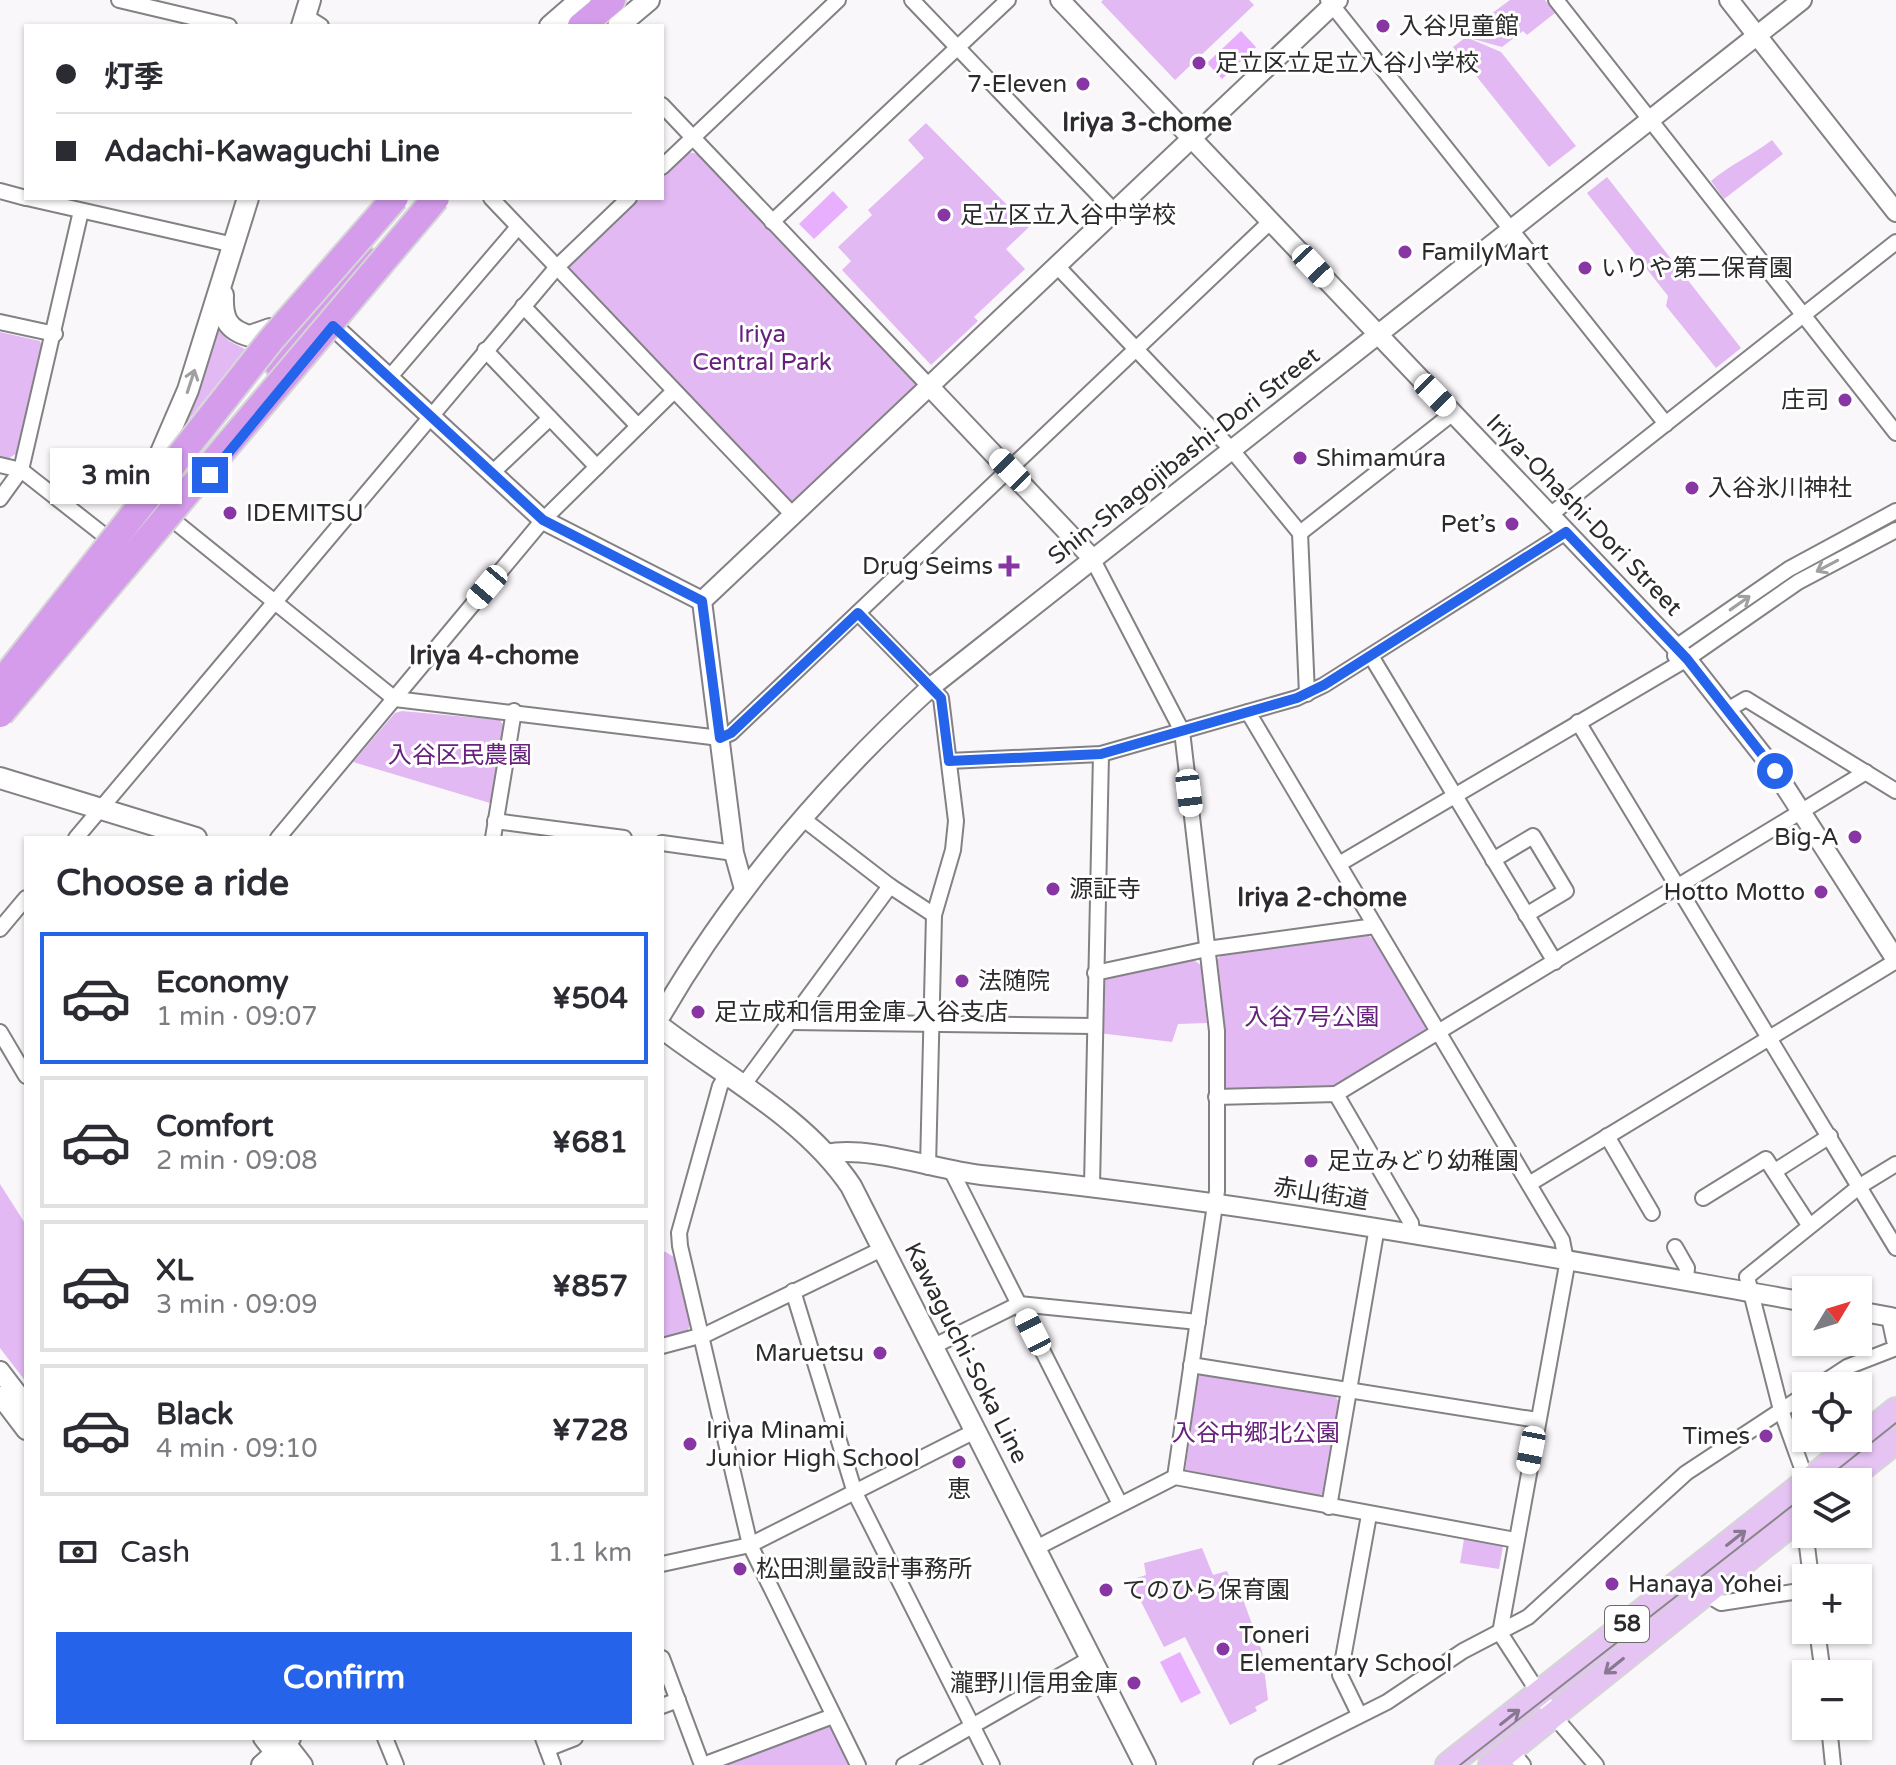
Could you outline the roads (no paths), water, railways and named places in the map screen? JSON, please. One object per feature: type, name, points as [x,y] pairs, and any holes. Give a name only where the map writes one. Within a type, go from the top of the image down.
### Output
[{"type":"highway","points":[[569,13],[596,0]]},
{"type":"highway","points":[[569,13],[612,0]]},
{"type":"highway","points":[[607,24],[635,0]]},
{"type":"highway","points":[[0,684],[271,340],[393,200]]},
{"type":"highway","points":[[75,638],[124,535],[302,319],[405,200]]},
{"type":"highway","points":[[43,616],[124,535],[420,200]]},
{"type":"highway","points":[[0,714],[434,200]]},
{"type":"main road","points":[[620,24],[649,0]]},
{"type":"main road","points":[[124,535],[188,390],[247,200]]},
{"type":"main road","points":[[150,478],[270,329],[383,200]]},
{"type":"main road","points":[[0,727],[333,326],[444,200]]},
{"type":"main road","points":[[225,275],[223,313],[226,323],[238,333],[250,336],[270,329]]},
{"type":"main road","points":[[0,669],[43,616]]},
{"type":"main road","points":[[0,778],[189,836]]},
{"type":"main road","name":"Kawaguchi-Soka Line","points":[[664,1029],[827,1154],[851,1186],[1145,1765]]},
{"type":"main road","name":"58","points":[[1824,1468],[1896,1410]]},
{"type":"main road","points":[[1862,1468],[1896,1441]]},
{"type":"main road","name":"58","points":[[1448,1765],[1792,1493]]},
{"type":"main road","name":"58","points":[[1491,1765],[1516,1757],[1553,1715],[1792,1523]]},
{"type":"street","points":[[119,0],[221,24]]},
{"type":"street","points":[[664,165],[838,0]]},
{"type":"street","points":[[912,0],[1114,211]]},
{"type":"street","points":[[772,222],[1008,0]]},
{"type":"street","name":"Iriya-Ohashi-Dori Street","points":[[1060,0],[1550,515],[1729,709],[1896,960]]},
{"type":"street","points":[[1556,0],[1896,433]]},
{"type":"street","points":[[1729,0],[1892,200]]},
{"type":"street","name":"Shin-Shagojibashi-Dori Street","points":[[664,1011],[744,889],[802,818],[871,743],[931,687],[1802,0]]},
{"type":"street","points":[[702,601],[1333,2],[1666,424]]},
{"type":"street","points":[[664,107],[1092,558],[1182,731],[1217,1031],[1215,1201],[1175,1477]]},
{"type":"street","points":[[0,191],[24,197]]},
{"type":"street","points":[[35,200],[234,245]]},
{"type":"street","points":[[493,200],[793,515]]},
{"type":"street","points":[[78,836],[485,350],[557,267],[627,200]]},
{"type":"street","points":[[0,499],[21,470],[55,334],[81,211]]},
{"type":"street","points":[[173,520],[395,699],[720,738],[731,733],[1271,221]]},
{"type":"street","points":[[389,378],[518,227]]},
{"type":"street","points":[[1550,515],[1896,242]]},
{"type":"street","points":[[1057,266],[1231,449],[1300,533],[1307,694]]},
{"type":"street","points":[[523,306],[638,426]]},
{"type":"street","points":[[0,322],[55,334]]},
{"type":"street","points":[[333,326],[543,520],[702,601]]},
{"type":"street","points":[[485,350],[597,467]]},
{"type":"street","points":[[280,836],[543,520],[674,391]]},
{"type":"street","points":[[1300,533],[1453,413]]},
{"type":"street","points":[[492,473],[550,418]]},
{"type":"street","points":[[0,465],[21,470],[124,535]]},
{"type":"street","points":[[1679,657],[1789,569],[1896,511]]},
{"type":"street","points":[[1339,864],[1578,722],[1798,582],[1896,530]]},
{"type":"street","points":[[949,761],[1101,754],[1307,694],[1566,532]]},
{"type":"street","points":[[702,601],[734,853],[744,889]]},
{"type":"street","points":[[858,613],[941,698],[949,761],[956,821],[953,850],[934,915],[928,1167]]},
{"type":"street","points":[[1371,656],[1555,962]]},
{"type":"street","points":[[1729,709],[1746,699],[1896,791]]},
{"type":"street","points":[[493,836],[514,711]]},
{"type":"street","points":[[1248,712],[1562,1240],[1567,1258],[1500,1633],[1538,1695],[1596,1765]]},
{"type":"street","points":[[1578,722],[1896,1248]]},
{"type":"street","points":[[1092,1186],[1101,754]]},
{"type":"street","points":[[1216,1097],[1336,1094],[1866,772]]},
{"type":"street","points":[[802,818],[890,886],[934,915]]},
{"type":"street","points":[[495,821],[609,836]]},
{"type":"street","points":[[1493,860],[1533,836],[1566,891],[1526,915]]},
{"type":"street","points":[[664,843],[734,853]]},
{"type":"street","points":[[858,1765],[750,1545],[700,1337],[679,1233],[720,1086],[735,1081],[790,1022],[890,886]]},
{"type":"street","points":[[0,929],[24,900]]},
{"type":"street","points":[[1095,973],[1207,949],[1375,926]]},
{"type":"street","points":[[1529,1184],[1896,960]]},
{"type":"street","points":[[790,1022],[1094,1026]]},
{"type":"street","points":[[0,1032],[24,1073]]},
{"type":"street","points":[[1336,1094],[1411,1223],[1412,1233]]},
{"type":"street","points":[[1607,1136],[1652,1213]]},
{"type":"street","points":[[1775,1171],[1830,1136]]},
{"type":"street","name":"赤山街道","points":[[827,1154],[851,1150],[952,1172],[1215,1201],[1567,1258],[1792,1300]]},
{"type":"street","points":[[1703,1198],[1766,1159],[1809,1225]]},
{"type":"street","points":[[1801,1468],[1781,1410],[1749,1292],[1749,1274],[1860,1186],[1896,1164]]},
{"type":"street","points":[[952,1172],[1120,1504]]},
{"type":"street","points":[[1329,1507],[1377,1227]]},
{"type":"street","points":[[664,1240],[680,1246]]},
{"type":"street","points":[[1675,1247],[1687,1268],[1686,1279]]},
{"type":"street","points":[[664,1346],[700,1337],[884,1248]]},
{"type":"street","points":[[793,1291],[855,1493],[992,1765]]},
{"type":"street","points":[[934,1346],[1019,1304],[1198,1322]]},
{"type":"street","points":[[1872,1313],[1894,1315],[1896,1340]]},
{"type":"street","points":[[1839,1372],[1896,1348]]},
{"type":"street","points":[[1191,1365],[1537,1420]]},
{"type":"street","points":[[0,1371],[24,1402]]},
{"type":"street","points":[[0,1396],[24,1427]]},
{"type":"street","points":[[1261,1765],[1284,1759],[1359,1714],[1387,1702],[1463,1651],[1500,1633],[1551,1597],[1686,1473],[1792,1403]]},
{"type":"street","points":[[664,1564],[750,1545],[977,1430]]},
{"type":"street","points":[[1036,1548],[1175,1477],[1515,1540]]},
{"type":"street","points":[[1359,1714],[1340,1675],[1369,1515]]},
{"type":"street","points":[[1704,1593],[1721,1603],[1792,1592]]},
{"type":"street","points":[[904,1765],[1091,1658]]},
{"type":"street","points":[[664,1663],[703,1765],[833,1716]]},
{"type":"street","points":[[664,1705],[678,1700]]},
{"type":"street","points":[[386,1740],[396,1765]]},
{"type":"street","points":[[1830,1740],[1833,1765]]},
{"type":"street","points":[[545,1743],[553,1765]]},
{"type":"street","points":[[280,1751],[303,1765]]},
{"type":"tram line","points":[[1840,1468],[1896,1423]]},
{"type":"tram line","points":[[1460,1765],[1792,1506]]},
{"type":"place","name":"入谷児童館","points":[[1383,26]]},
{"type":"place","name":"足立区立足立入谷小学校","points":[[1199,63]]},
{"type":"place","name":"7-Eleven","points":[[1083,84]]},
{"type":"place","name":"足立区立入谷中学校","points":[[944,215]]},
{"type":"place","name":"FamilyMart","points":[[1405,252]]},
{"type":"place","name":"いりや第二保育園","points":[[1585,268]]},
{"type":"place","name":"庄司","points":[[1845,400]]},
{"type":"place","name":"Shimamura","points":[[1300,458]]},
{"type":"place","name":"入谷氷川神社","points":[[1692,488]]},
{"type":"place","name":"IDEMITSU","points":[[230,513]]},
{"type":"place","name":"Pet’s","points":[[1512,524]]},
{"type":"place","name":"Drug Seims","points":[[1009,566]]},
{"type":"place","name":"Big-A","points":[[1855,837]]},
{"type":"place","name":"源証寺","points":[[1053,889]]},
{"type":"place","name":"Hotto Motto","points":[[1821,892]]},
{"type":"place","name":"法随院","points":[[962,981]]},
{"type":"place","name":"足立成和信用金庫 入谷支店","points":[[698,1012]]},
{"type":"place","name":"足立みどり幼稚園","points":[[1311,1161]]},
{"type":"place","name":"Maruetsu","points":[[880,1353]]},
{"type":"place","name":"Times","points":[[1766,1436]]},
{"type":"place","name":"Iriya Minami Junior High School","points":[[690,1444]]},
{"type":"place","name":"恵","points":[[959,1462]]},
{"type":"place","name":"松田測量設計事務所","points":[[740,1569]]},
{"type":"place","name":"Hanaya Yohei","points":[[1612,1584]]},
{"type":"place","name":"てのひら保育園","points":[[1106,1590]]},
{"type":"place","name":"Toneri Elementary School","points":[[1223,1649]]},
{"type":"place","name":"瀧野川信用金庫","points":[[1134,1683]]},
{"type":"district","name":"Iriya 3-chome","points":[[1147,122]]},
{"type":"district","name":"Iriya 4-chome","points":[[494,655]]},
{"type":"district","name":"Iriya 2-chome","points":[[1322,897]]},
{"type":"park label","name":"Iriya Central Park","points":[[762,348]]},
{"type":"park label","name":"入谷区民農園","points":[[460,755]]},
{"type":"park label","name":"入谷7号公園","points":[[1312,1017]]},
{"type":"park label","name":"入谷中郷北公園","points":[[1256,1433]]}]
